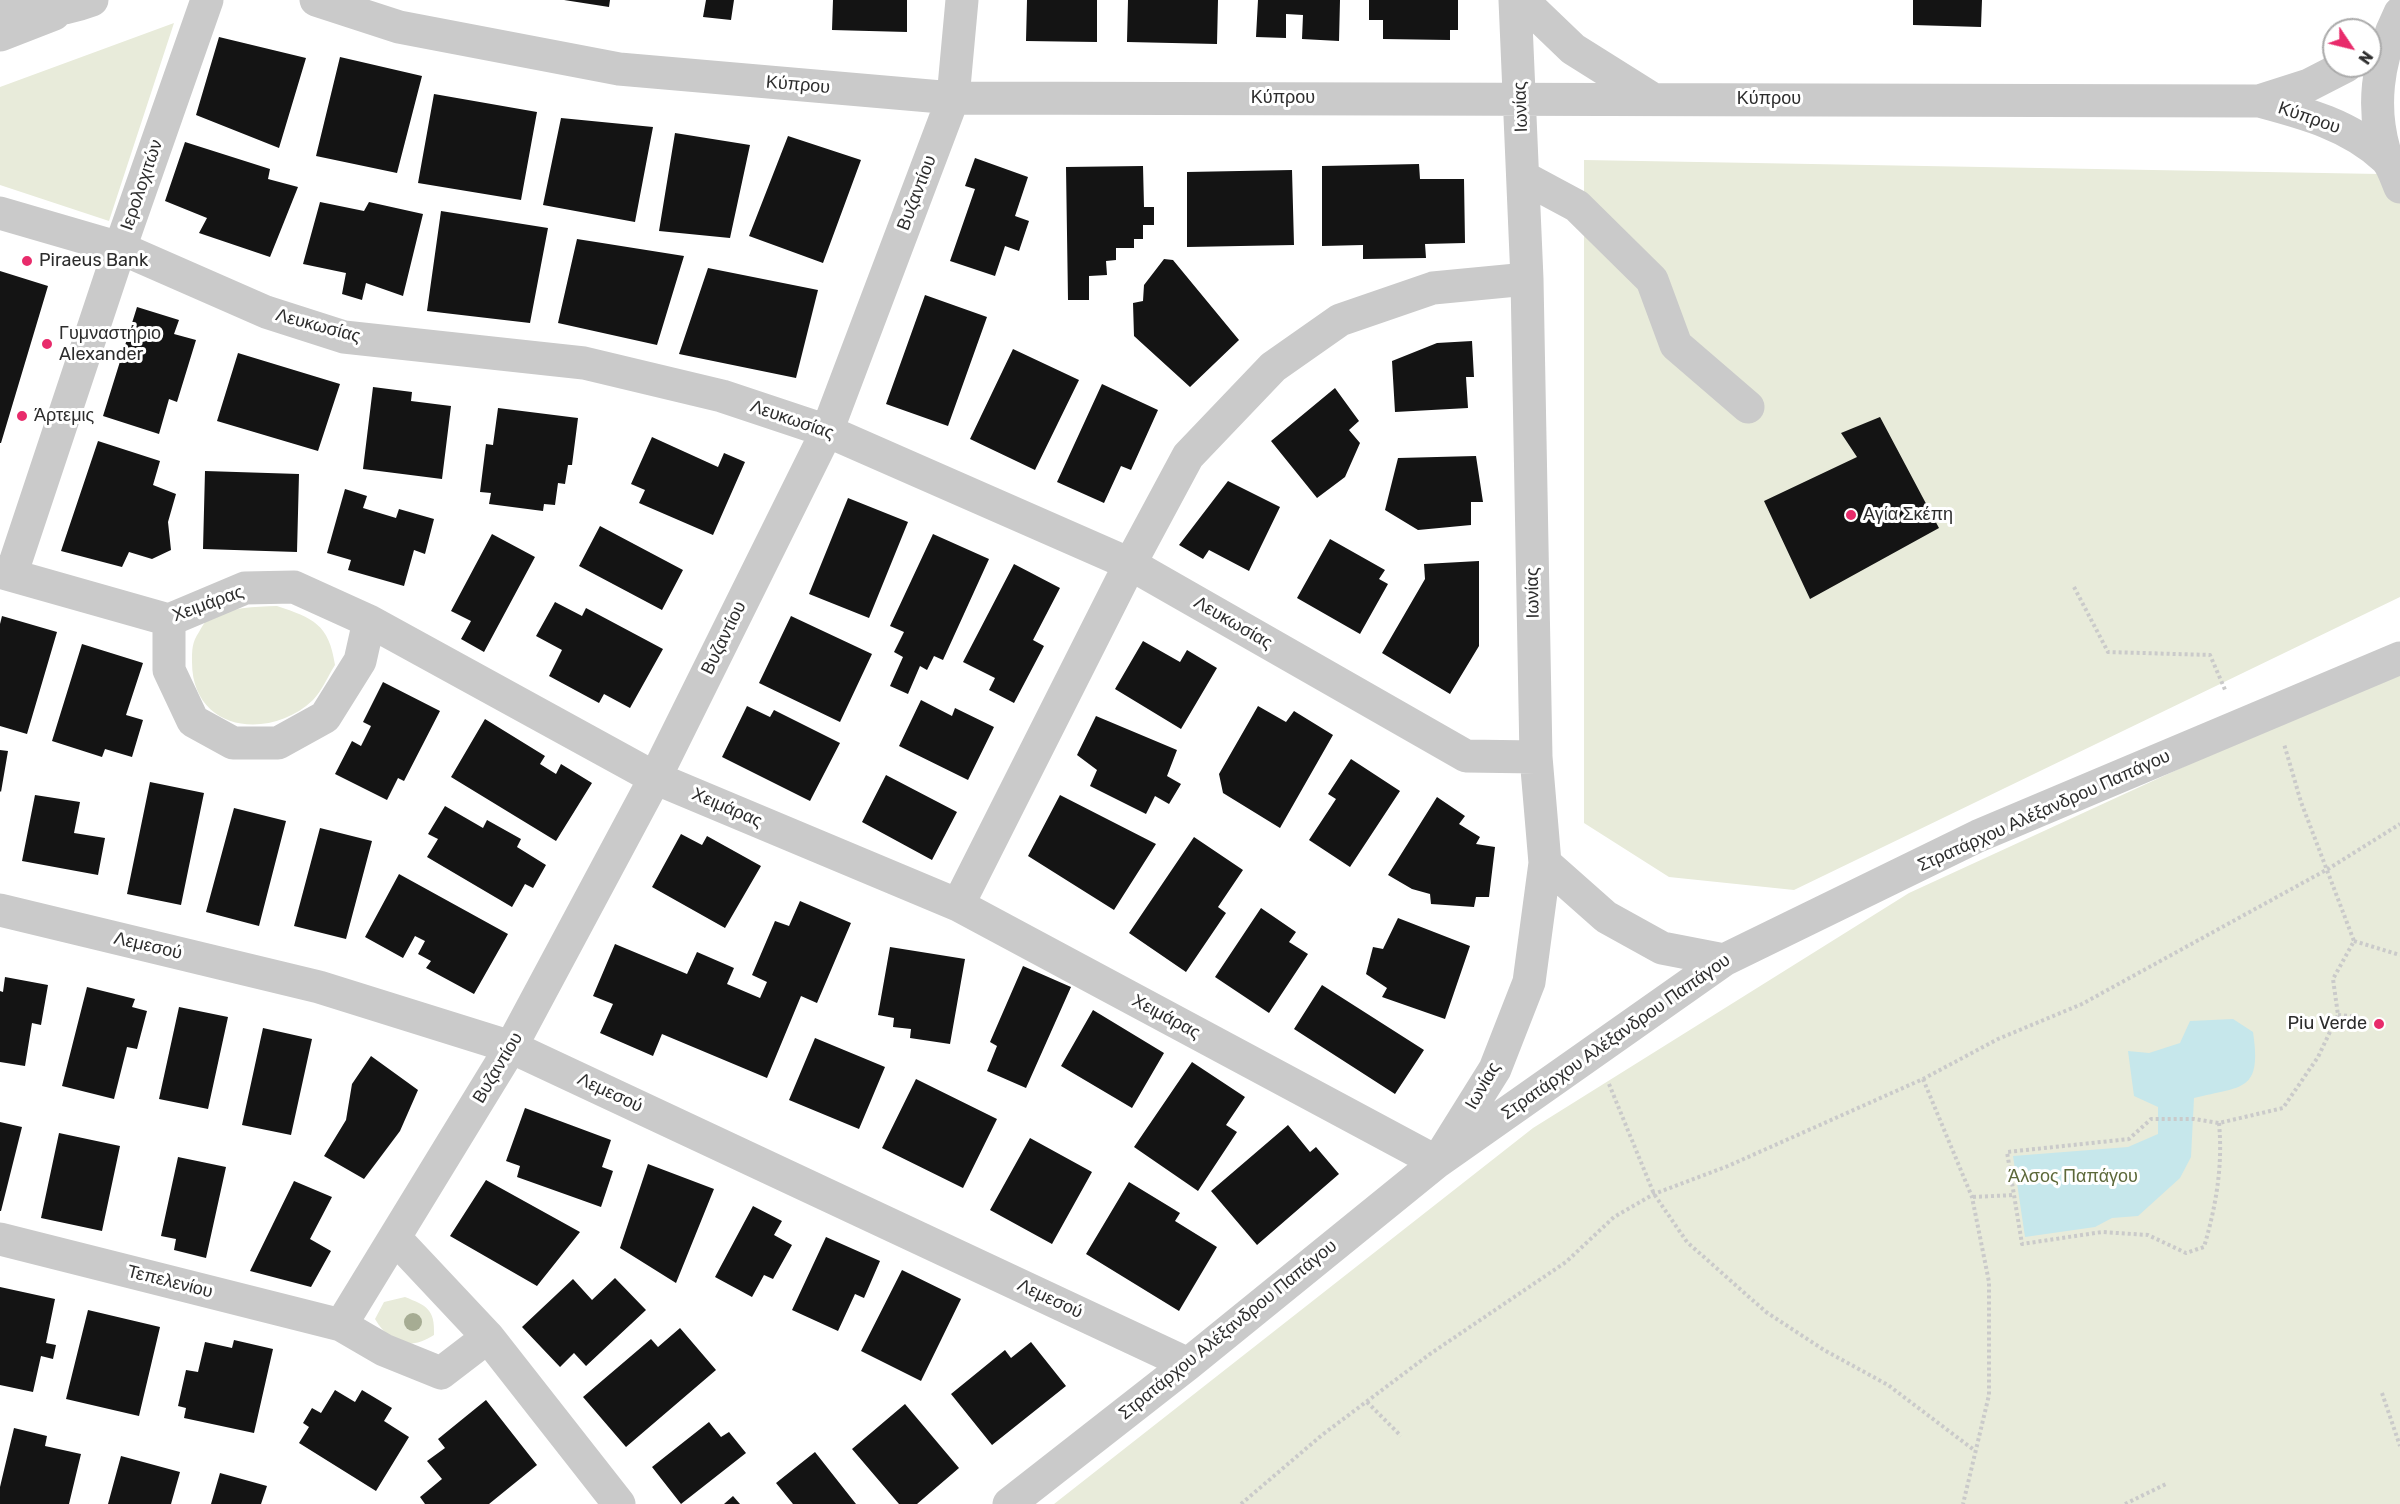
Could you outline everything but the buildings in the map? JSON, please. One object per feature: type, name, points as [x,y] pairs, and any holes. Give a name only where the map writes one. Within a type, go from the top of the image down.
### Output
[{"type":"street","points":[[0,0],[27,10],[79,5]]},
{"type":"street","name":"Ιερολοχιτών","points":[[5,574],[207,0]]},
{"type":"street","name":"Κύπρου","points":[[316,0],[399,27],[620,69],[953,98],[2259,101],[2317,117],[2349,132],[2394,173]]},
{"type":"street","name":"Βυζαντίου","points":[[341,1325],[511,1047],[655,778],[827,431],[953,98],[962,0]]},
{"type":"street","name":"Ιωνίας","points":[[1437,1162],[1495,1070],[1529,982],[1545,863],[1536,757],[1527,279],[1515,0]]},
{"type":"street","points":[[1522,0],[1573,49],[1651,98]]},
{"type":"street","points":[[0,35],[79,5]]},
{"type":"street","name":"Κύπρου","points":[[2387,32],[2379,71],[2377,107],[2380,140],[2394,173]]},
{"type":"street","name":"Κύπρου","points":[[2259,101],[2309,85],[2323,78]]},
{"type":"street","points":[[1523,177],[1576,206],[1652,280],[1676,345],[1748,407]]},
{"type":"street","name":"Λευκωσίας","points":[[0,213],[120,248],[266,312],[344,337],[584,363],[722,396],[827,431],[1130,564],[1466,756],[1536,757]]},
{"type":"street","points":[[958,906],[1130,564],[1188,456],[1273,367],[1340,320],[1433,288],[1527,279]]},
{"type":"street","name":"Χειμάρας","points":[[5,574],[169,620],[245,588],[294,588],[369,621],[655,778],[958,906],[1437,1162]]},
{"type":"street","points":[[169,620],[169,670],[193,721],[233,743],[278,743],[325,717],[360,661],[369,621]]},
{"type":"street","name":"Στρατάρχου Αλέξανδρου Παπάγου","points":[[1009,1504],[1188,1364],[1437,1162],[1724,960],[1978,836],[2400,658]]},
{"type":"street","points":[[1545,863],[1606,917],[1662,948],[1724,960]]},
{"type":"street","name":"Λεμεσού","points":[[0,910],[319,987],[511,1047],[1188,1364]]},
{"type":"street","name":"Τεπελενίου","points":[[0,1239],[341,1325]]},
{"type":"street","points":[[395,1239],[488,1337],[620,1504]]},
{"type":"street","points":[[341,1325],[384,1350],[441,1373],[488,1337]]},
{"type":"path","points":[[2074,587],[2108,652],[2210,655],[2241,726]]},
{"type":"path","points":[[2219,1123],[2222,1152],[2214,1214],[2204,1247],[2186,1253],[2148,1234],[2102,1232],[2022,1244],[2007,1152],[2128,1139],[2151,1119],[2194,1119],[2219,1123],[2283,1108],[2318,1057],[2338,1015],[2333,979],[2354,941],[2301,802],[2274,712]]},
{"type":"path","points":[[1241,1504],[1322,1435],[1566,1262],[1614,1217],[1654,1194],[1728,1166],[1923,1079],[1998,1039],[2082,1004],[2328,869],[2400,824]]},
{"type":"path","points":[[2354,941],[2400,955]]},
{"type":"path","points":[[2338,1015],[2361,1017]]},
{"type":"path","points":[[1598,1049],[1613,1096],[1654,1194],[1686,1242],[1766,1312],[1824,1350],[1888,1385],[1974,1450]]},
{"type":"path","points":[[1923,1079],[1972,1197],[1989,1282],[1989,1395],[1974,1450],[1963,1504]]},
{"type":"path","points":[[1972,1197],[2014,1195]]},
{"type":"path","points":[[2382,1393],[2400,1446]]},
{"type":"path","points":[[1367,1402],[1401,1436]]},
{"type":"path","points":[[2125,1504],[2166,1484]]},
{"type":"green space","points":[[174,23],[109,221],[0,185],[0,87]]},
{"type":"green space","points":[[1584,160],[2380,174],[2400,198],[2400,597],[1794,890],[1669,877],[1584,823]]},
{"type":"green space","points":[[277,606],[310,619],[324,631],[335,665],[313,700],[295,713],[276,721],[256,724],[236,723],[219,716],[205,703],[195,685],[192,654],[197,636],[207,620],[218,614],[242,608]]},
{"type":"green space","name":"Άλσος Παπάγου","points":[[2400,673],[2400,1504],[1054,1504],[1533,1128],[1909,893],[2368,682]]},
{"type":"green space","points":[[405,1297],[428,1310],[433,1319],[434,1335],[408,1344],[394,1339],[381,1328],[375,1319],[384,1302]]},
{"type":"water","points":[[2233,1019],[2253,1032],[2255,1052],[2251,1076],[2237,1088],[2194,1098],[2191,1157],[2180,1178],[2138,1216],[2112,1218],[2095,1227],[2025,1237],[2013,1156],[2128,1147],[2158,1134],[2158,1107],[2134,1096],[2128,1051],[2149,1053],[2180,1043],[2190,1021]]},
{"type":"place","name":"Piraeus Bank","points":[[27,261]]},
{"type":"place","name":"Γυμναστήριο Alexander","points":[[47,344]]},
{"type":"place","name":"Άρτεμις","points":[[22,416]]},
{"type":"place","name":"Αγία Σκέπη","points":[[1851,515]]},
{"type":"place","name":"Piu Verde","points":[[2379,1024]]}]
